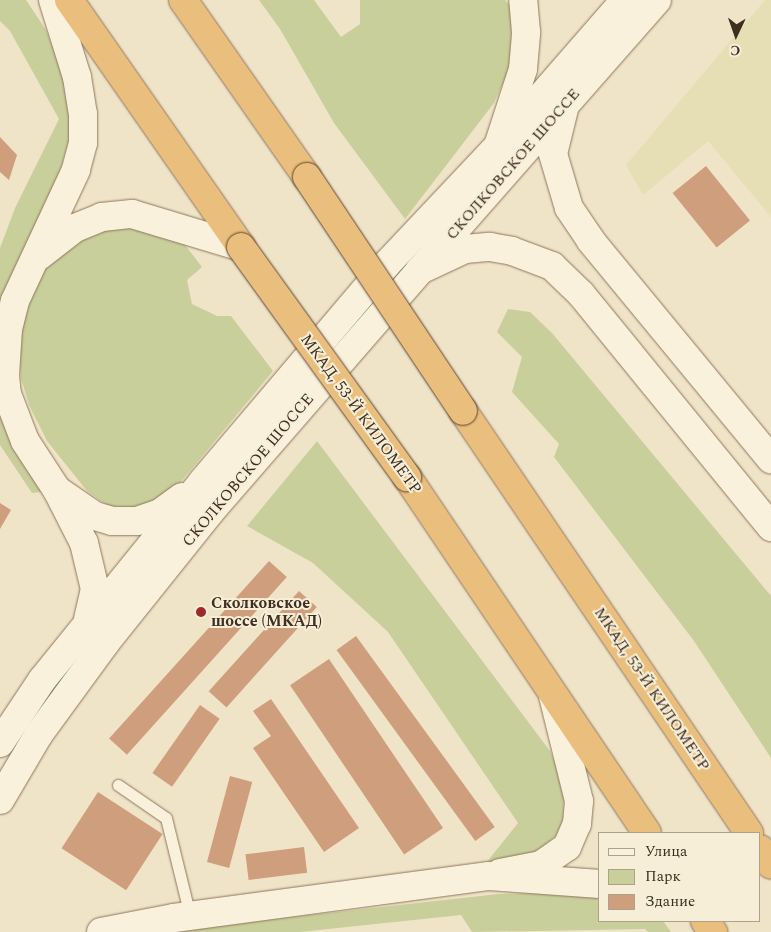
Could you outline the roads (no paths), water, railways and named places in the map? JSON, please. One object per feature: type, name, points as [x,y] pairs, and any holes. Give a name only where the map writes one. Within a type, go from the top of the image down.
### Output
[{"type":"highway","name":"МКАД, 53-Й КИЛОМЕТР","points":[[69,0],[241,247],[407,477],[646,832]]},
{"type":"highway","name":"МКАД, 53-Й КИЛОМЕТР","points":[[183,0],[307,176],[748,832]]},
{"type":"highway","points":[[761,850],[771,865]]},
{"type":"main road","points":[[53,0],[77,77],[83,114],[83,143],[76,170],[15,301],[8,328],[6,385],[25,441],[56,490],[84,543],[92,572],[94,602],[86,625]]},
{"type":"main road","points":[[498,146],[523,69],[526,32],[523,0]]},
{"type":"main road","name":"СКОЛКОВСКОЕ ШОССЕ","points":[[0,743],[42,680],[203,482],[386,265],[498,146],[625,0]]},
{"type":"main road","name":"СКОЛКОВСКОЕ ШОССЕ","points":[[0,800],[39,734],[112,635],[210,512],[656,0]]},
{"type":"main road","points":[[565,105],[552,154],[569,208],[590,241],[771,459]]},
{"type":"main road","points":[[34,261],[55,241],[75,228],[102,217],[132,214],[241,247]]},
{"type":"main road","points":[[420,270],[465,249],[490,247],[512,251],[552,266],[581,294],[771,527]]},
{"type":"main road","points":[[56,490],[96,516],[112,521],[137,521],[160,513],[203,482]]},
{"type":"main road","points":[[101,932],[190,916],[489,876],[540,865],[567,847],[578,824],[579,801],[551,690]]},
{"type":"main road","points":[[489,876],[598,884]]},
{"type":"main road","points":[[696,922],[713,932]]},
{"type":"lane","points":[[118,785],[166,818],[190,916]]},
{"type":"place","name":"Сколковское шоссе (МКАД)","points":[[201,612]]}]
